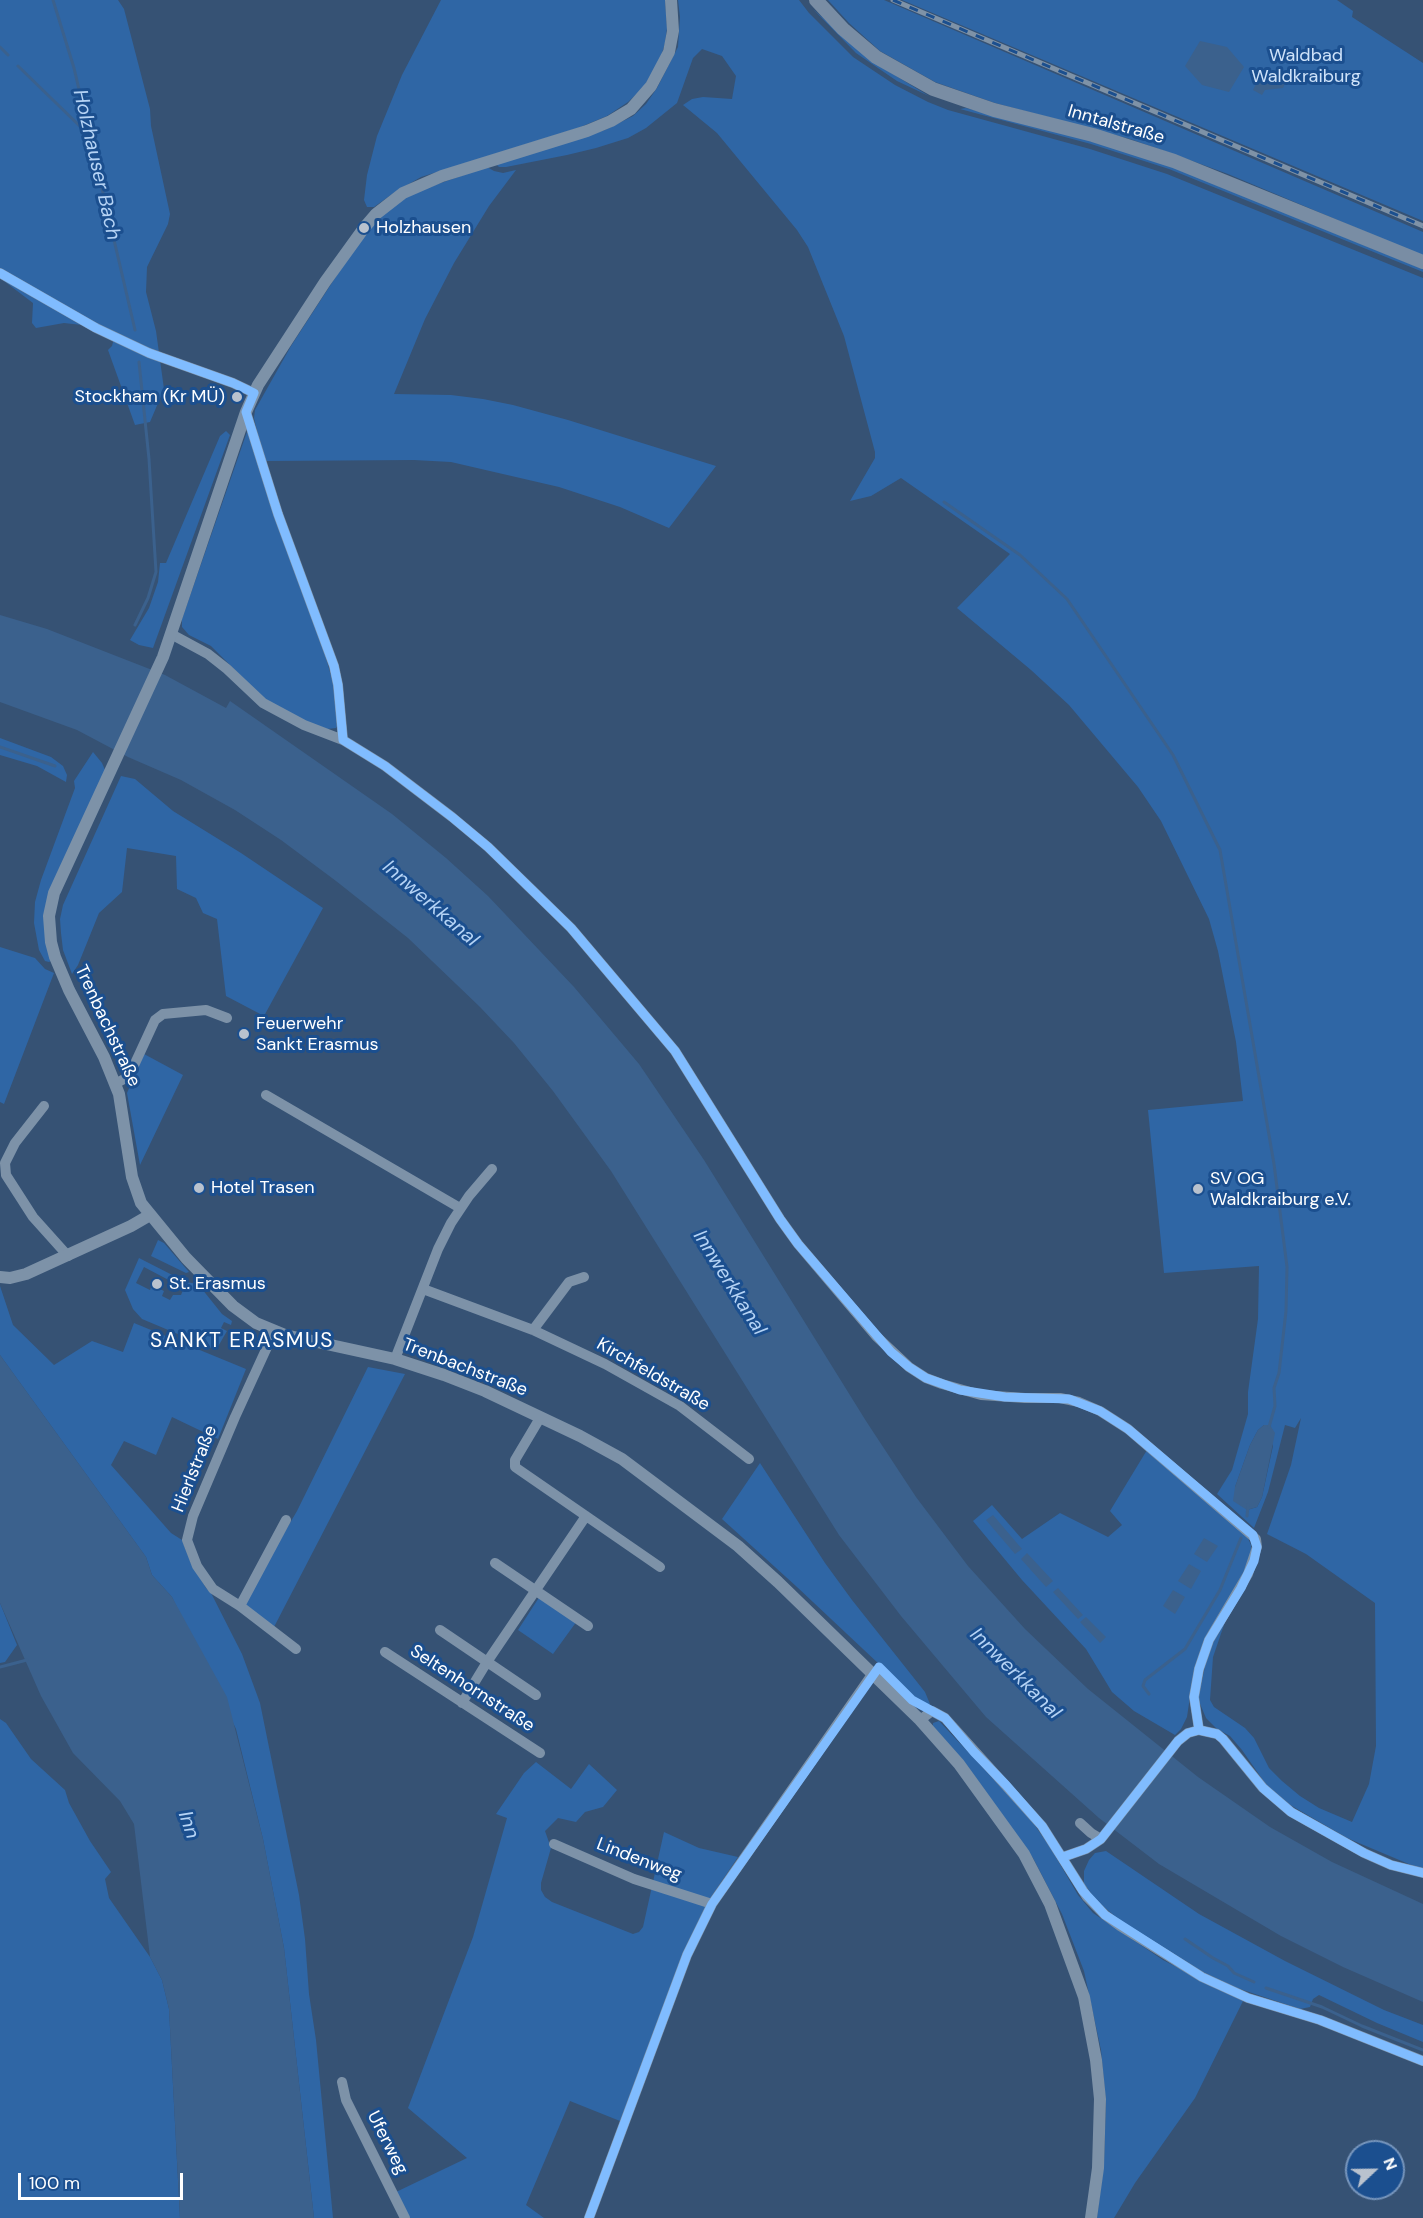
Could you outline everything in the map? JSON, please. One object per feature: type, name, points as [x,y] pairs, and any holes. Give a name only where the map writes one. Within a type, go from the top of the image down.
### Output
[{"type":"main road","name":"Inntalstraße","points":[[816,0],[826,12],[876,57],[933,89],[994,110],[1093,135],[1174,160],[1423,262]]},
{"type":"street","name":"Trenbachstraße","points":[[672,0],[673,32],[669,52],[657,78],[639,102],[599,127],[433,179],[408,190],[388,204],[364,228],[347,250],[254,393],[246,412],[163,657],[54,893],[49,925],[53,950],[116,1084],[121,1102],[134,1187],[141,1203],[186,1258],[233,1306],[249,1319],[274,1332],[395,1359],[485,1391],[589,1441],[646,1475],[747,1554],[778,1582],[920,1720],[972,1781],[1024,1854],[1050,1904],[1078,1975],[1093,2038],[1100,2100],[1098,2168],[1091,2218]]},
{"type":"street","points":[[0,273],[96,328],[149,353],[233,383],[254,393]]},
{"type":"street","points":[[246,412],[278,514],[334,666],[343,741]]},
{"type":"street","points":[[171,634],[208,654],[263,703],[304,725],[343,741],[384,766],[452,817],[572,927],[675,1051],[798,1244],[876,1336],[909,1367],[926,1378],[981,1395],[1060,1398],[1079,1402],[1100,1411],[1128,1429],[1253,1535],[1257,1547],[1251,1568],[1209,1640],[1199,1669],[1194,1697],[1199,1730]]},
{"type":"street","points":[[116,1084],[131,1072],[155,1020],[163,1014],[206,1010],[227,1018]]},
{"type":"street","points":[[266,1095],[460,1208]]},
{"type":"street","points":[[44,1106],[15,1143],[5,1162],[6,1175],[33,1217],[68,1256]]},
{"type":"street","points":[[395,1359],[438,1249],[460,1208],[492,1169]]},
{"type":"street","points":[[0,1277],[10,1278],[26,1274],[150,1215]]},
{"type":"street","points":[[533,1330],[569,1282],[584,1277]]},
{"type":"street","name":"Kirchfeldstraße","points":[[423,1289],[533,1330],[605,1364],[652,1390],[713,1430],[749,1459]]},
{"type":"street","name":"Hierlstraße","points":[[274,1332],[235,1417],[187,1540],[203,1576],[213,1589],[240,1606],[296,1649]]},
{"type":"street","points":[[540,1418],[515,1460],[515,1467],[660,1567]]},
{"type":"street","points":[[462,1703],[487,1662],[586,1516]]},
{"type":"street","points":[[240,1606],[286,1520]]},
{"type":"street","points":[[495,1563],[588,1626]]},
{"type":"street","points":[[440,1630],[536,1695]]},
{"type":"street","name":"Seltenhornstraße","points":[[385,1652],[540,1753]]},
{"type":"street","points":[[589,2218],[687,1955],[712,1904],[873,1673]]},
{"type":"street","points":[[920,1720],[932,1711],[945,1718],[1026,1807],[1063,1857],[1083,1891],[1105,1915],[1202,1977],[1248,1998],[1320,2020],[1423,2061]]},
{"type":"street","points":[[1063,1857],[1086,1849],[1104,1836],[1173,1747],[1188,1733],[1199,1730],[1217,1734],[1223,1739],[1263,1788],[1291,1812],[1364,1853],[1391,1865],[1423,1874]]},
{"type":"street","points":[[1080,1823],[1091,1833],[1104,1836]]},
{"type":"street","name":"Lindenweg","points":[[554,1844],[634,1879],[712,1904]]},
{"type":"street","name":"Uferweg","points":[[342,2082],[346,2100],[371,2145],[405,2218]]},
{"type":"green space","points":[[0,0],[118,0],[124,9],[150,109],[151,126],[170,214],[168,224],[147,267],[146,292],[156,331],[164,389],[150,422],[135,425],[108,350],[112,346],[115,334],[82,325],[64,323],[36,328],[32,323],[33,303],[0,278]]},
{"type":"green space","points":[[441,0],[665,0],[667,28],[665,43],[660,60],[643,88],[628,102],[607,116],[578,128],[421,177],[374,207],[367,207],[364,200],[367,175],[377,136],[402,75]]},
{"type":"green space","points":[[678,0],[799,0],[853,57],[895,85],[928,102],[948,110],[1090,149],[1167,174],[1423,278],[1423,1870],[1347,1838],[1285,1802],[1267,1786],[1230,1736],[1217,1729],[1206,1718],[1198,1699],[1209,1648],[1225,1622],[1213,1657],[1210,1700],[1214,1707],[1245,1728],[1254,1738],[1269,1768],[1300,1796],[1319,1808],[1352,1822],[1369,1784],[1376,1746],[1375,1603],[1306,1554],[1267,1534],[1291,1465],[1301,1418],[1295,1428],[1285,1425],[1268,1492],[1254,1528],[1217,1494],[1232,1470],[1248,1414],[1248,1392],[1258,1319],[1259,1266],[1164,1273],[1148,1110],[1243,1101],[1236,1042],[1218,951],[1209,919],[1161,821],[1138,787],[1069,705],[957,608],[1010,554],[901,478],[871,496],[850,501],[875,458],[875,452],[844,336],[808,247],[797,230],[717,133],[683,105],[692,99],[703,97],[732,99],[736,76],[722,56],[702,49],[693,58],[677,103],[646,128],[628,138],[567,155],[506,167],[499,167],[496,164],[605,130],[633,116],[646,104],[657,88],[678,47],[680,17]],"holes":[[[1264,1425],[1273,1446],[1262,1497],[1257,1507],[1247,1510],[1235,1487],[1250,1445],[1258,1430]]]},
{"type":"green space","points":[[828,0],[884,0],[1423,232],[1423,256],[1228,174],[1176,155],[1130,139],[995,103],[935,82],[880,51]]},
{"type":"green space","name":"Waldbad Waldkraiburg","points":[[902,0],[1337,0],[1353,11],[1352,17],[1423,63],[1423,221]]},
{"type":"green space","points":[[813,9],[873,62],[929,96],[897,81],[856,53]]},
{"type":"green space","points":[[966,108],[1092,141],[1170,166],[1423,269],[1423,272],[1169,169],[1091,144],[960,109]]},
{"type":"green space","points":[[487,167],[503,173],[516,170],[489,206],[454,263],[425,319],[394,394],[451,395],[513,405],[716,466],[669,528],[620,507],[559,487],[451,462],[414,460],[264,461],[254,418],[255,410],[291,346],[361,238],[381,216],[412,193]]},
{"type":"green space","points":[[249,426],[318,631],[335,689],[339,722],[336,728],[327,729],[304,722],[265,700],[211,646],[189,635],[182,627],[182,619]]},
{"type":"green space","points":[[226,431],[230,435],[153,648],[139,645],[130,640],[149,608],[158,582],[160,563],[166,563],[220,436]]},
{"type":"green space","points":[[0,738],[51,757],[63,766],[67,775],[66,782],[37,766],[0,755]]},
{"type":"green space","points":[[93,752],[105,770],[44,915],[46,942],[51,961],[49,962],[45,961],[39,950],[34,923],[35,902],[75,788],[74,781]]},
{"type":"green space","points":[[121,776],[135,779],[173,811],[323,908],[264,1016],[226,996],[217,919],[203,913],[196,898],[177,889],[176,856],[127,848],[122,892],[99,913],[78,965],[72,974],[63,950],[60,919],[63,905]]},
{"type":"green space","points":[[0,947],[35,958],[45,969],[54,973],[4,1104],[0,1102]]},
{"type":"green space","points":[[144,1054],[183,1075],[140,1165],[127,1093]]},
{"type":"green space","points":[[158,1240],[164,1243],[189,1272],[186,1273],[151,1256]]},
{"type":"green space","points":[[139,1258],[186,1282],[198,1284],[222,1314],[232,1321],[231,1325],[224,1322],[221,1328],[227,1331],[216,1350],[142,1319],[133,1309],[125,1290]],"holes":[[[144,1267],[180,1286],[183,1290],[181,1295],[173,1295],[170,1300],[162,1296],[164,1291],[152,1285],[150,1290],[136,1283]]]},
{"type":"green space","points":[[0,1286],[13,1325],[54,1365],[92,1341],[123,1352],[134,1323],[246,1369],[218,1439],[172,1417],[156,1455],[124,1441],[111,1465],[171,1533],[182,1540],[191,1563],[211,1593],[242,1654],[260,1703],[299,1895],[333,2218],[314,2218],[284,1948],[263,1839],[236,1729],[172,1597],[152,1575],[146,1557],[0,1355]]},
{"type":"green space","points":[[368,1367],[405,1374],[274,1627],[242,1605],[297,1511]]},
{"type":"green space","points":[[1147,1450],[1247,1536],[1252,1554],[1192,1683],[1187,1717],[1175,1735],[1134,1711],[1112,1692],[1086,1649],[1022,1580],[973,1521],[992,1505],[1022,1539],[1060,1513],[1108,1537],[1122,1525],[1110,1511]]},
{"type":"green space","points":[[760,1463],[825,1563],[925,1692],[930,1704],[927,1705],[913,1696],[722,1519]]},
{"type":"green space","points":[[540,1596],[577,1621],[553,1654],[518,1630]]},
{"type":"green space","points":[[0,1603],[17,1645],[5,1662],[0,1663]]},
{"type":"green space","points":[[0,1719],[6,1723],[31,1759],[65,1790],[69,1803],[90,1841],[111,1872],[105,1879],[109,1898],[150,1957],[162,1980],[169,2009],[180,2218],[0,2218]]},
{"type":"green space","points":[[939,1721],[1029,1817],[1050,1847],[1078,1895],[1093,1913],[1163,1960],[1243,2001],[1195,2098],[1135,2183],[1114,2218],[1097,2218],[1104,2163],[1106,2103],[1101,2050],[1084,1971],[1062,1914],[1033,1858],[966,1764],[933,1726],[933,1723]]},
{"type":"green space","points":[[536,1762],[571,1789],[589,1764],[617,1790],[603,1807],[585,1812],[576,1822],[558,1818],[545,1831],[551,1848],[541,1890],[552,1902],[633,1934],[639,1932],[643,1927],[664,1832],[699,1848],[738,1857],[711,1897],[620,2121],[570,2101],[526,2205],[544,2218],[408,2218],[396,2192],[467,2158],[408,2108],[473,1937],[507,1818],[496,1814],[524,1773]]},
{"type":"green space","points":[[1106,1851],[1199,1914],[1285,1961],[1384,2010],[1423,2025],[1423,2042],[1319,1995],[1313,1999],[1310,2007],[1300,2009],[1237,1988],[1190,1966],[1124,1924],[1098,1902],[1084,1884],[1084,1871],[1089,1860],[1095,1853]]},
{"type":"water","points":[[1200,41],[1227,47],[1244,67],[1229,92],[1202,85],[1185,66]]},
{"type":"water","points":[[1264,68],[1286,81],[1283,88],[1265,90],[1262,95],[1253,90]]},
{"type":"water","name":"Innwerkkanal","points":[[0,615],[47,629],[165,675],[226,708],[230,701],[392,814],[488,896],[574,987],[639,1064],[704,1160],[866,1421],[916,1497],[968,1566],[1025,1629],[1088,1689],[1198,1777],[1270,1827],[1332,1862],[1423,1904],[1423,2002],[1343,1967],[1281,1936],[1159,1864],[1099,1818],[986,1717],[901,1616],[839,1535],[611,1171],[553,1091],[514,1043],[408,938],[281,840],[235,810],[181,780],[128,757],[77,730],[0,702]]},
{"type":"water","name":"Inn","points":[[0,1355],[146,1557],[152,1575],[172,1597],[227,1697],[263,1839],[284,1948],[314,2218],[180,2218],[169,2009],[162,1980],[150,1957],[134,1824],[120,1801],[73,1753],[41,1696],[0,1603]]},
{"type":"water","points":[[1264,1425],[1270,1425],[1275,1433],[1262,1497],[1257,1507],[1247,1510],[1233,1501],[1235,1487],[1250,1445],[1258,1430]]},
{"type":"water","points":[[993,1515],[1022,1549],[1015,1554],[986,1520]]},
{"type":"water","points":[[1204,1538],[1218,1546],[1207,1562],[1194,1554]]},
{"type":"water","points":[[1027,1553],[1053,1581],[1046,1587],[1021,1559]]},
{"type":"water","points":[[1189,1564],[1201,1571],[1191,1589],[1178,1581]]},
{"type":"water","points":[[1058,1588],[1083,1615],[1078,1619],[1053,1592]]},
{"type":"water","points":[[1173,1590],[1185,1597],[1175,1614],[1163,1606]]},
{"type":"water","points":[[1086,1617],[1106,1637],[1100,1643],[1080,1622]]},
{"type":"waterway","name":"Holzhauser Bach","points":[[53,0],[74,68],[135,330]]},
{"type":"waterway","points":[[0,47],[8,55]]},
{"type":"waterway","points":[[18,66],[90,136]]},
{"type":"waterway","name":"Holzhauser Bach","points":[[135,625],[148,598],[156,572],[149,459],[139,362]]},
{"type":"waterway","points":[[944,502],[1020,555],[1067,599],[1173,755],[1220,850],[1274,1164],[1287,1267],[1286,1311],[1279,1373],[1274,1388],[1275,1406],[1269,1427]]},
{"type":"waterway","name":"Holzhauser Bach","points":[[0,747],[55,766]]},
{"type":"waterway","points":[[1247,1516],[1248,1505]]},
{"type":"waterway","points":[[1149,1694],[1143,1686],[1145,1680],[1185,1649],[1220,1590],[1241,1538]]},
{"type":"waterway","points":[[0,1667],[27,1660]]},
{"type":"waterway","points":[[1185,1939],[1228,1966],[1234,1973],[1254,1982]]},
{"type":"waterway","points":[[1266,1988],[1322,2007],[1362,2026],[1423,2050]]},
{"type":"railway","points":[[893,0],[1423,226]]},
{"type":"cycle path","points":[[0,273],[96,328],[149,353],[233,383],[254,393],[246,412],[278,514],[334,666],[343,740],[385,766],[452,817],[488,847],[571,928],[675,1051],[798,1244],[891,1352],[926,1378],[960,1390],[1005,1397],[1069,1399],[1100,1411],[1128,1429],[1253,1535],[1257,1547],[1254,1561],[1241,1588],[1209,1640],[1199,1669],[1194,1697],[1199,1730]]},
{"type":"cycle path","points":[[589,2218],[687,1955],[712,1904],[879,1667],[912,1700],[945,1718],[1042,1826],[1083,1891],[1105,1915],[1202,1977],[1248,1998],[1320,2020],[1423,2061]]},
{"type":"cycle path","points":[[1063,1857],[1086,1849],[1101,1839],[1178,1741],[1188,1733],[1199,1730],[1217,1734],[1223,1739],[1263,1788],[1291,1812],[1364,1853],[1391,1865],[1423,1873]]},
{"type":"place","name":"Holzhausen","points":[[364,228]]},
{"type":"place","name":"Stockham (Kr MÜ)","points":[[237,397]]},
{"type":"place","name":"Feuerwehr Sankt Erasmus","points":[[244,1034]]},
{"type":"place","name":"Hotel Trasen","points":[[199,1188]]},
{"type":"place","name":"SV OG Waldkraiburg e.V.","points":[[1198,1189]]},
{"type":"place","name":"St. Erasmus","points":[[157,1284]]},
{"type":"district","name":"SANKT ERASMUS","points":[[242,1341]]}]
